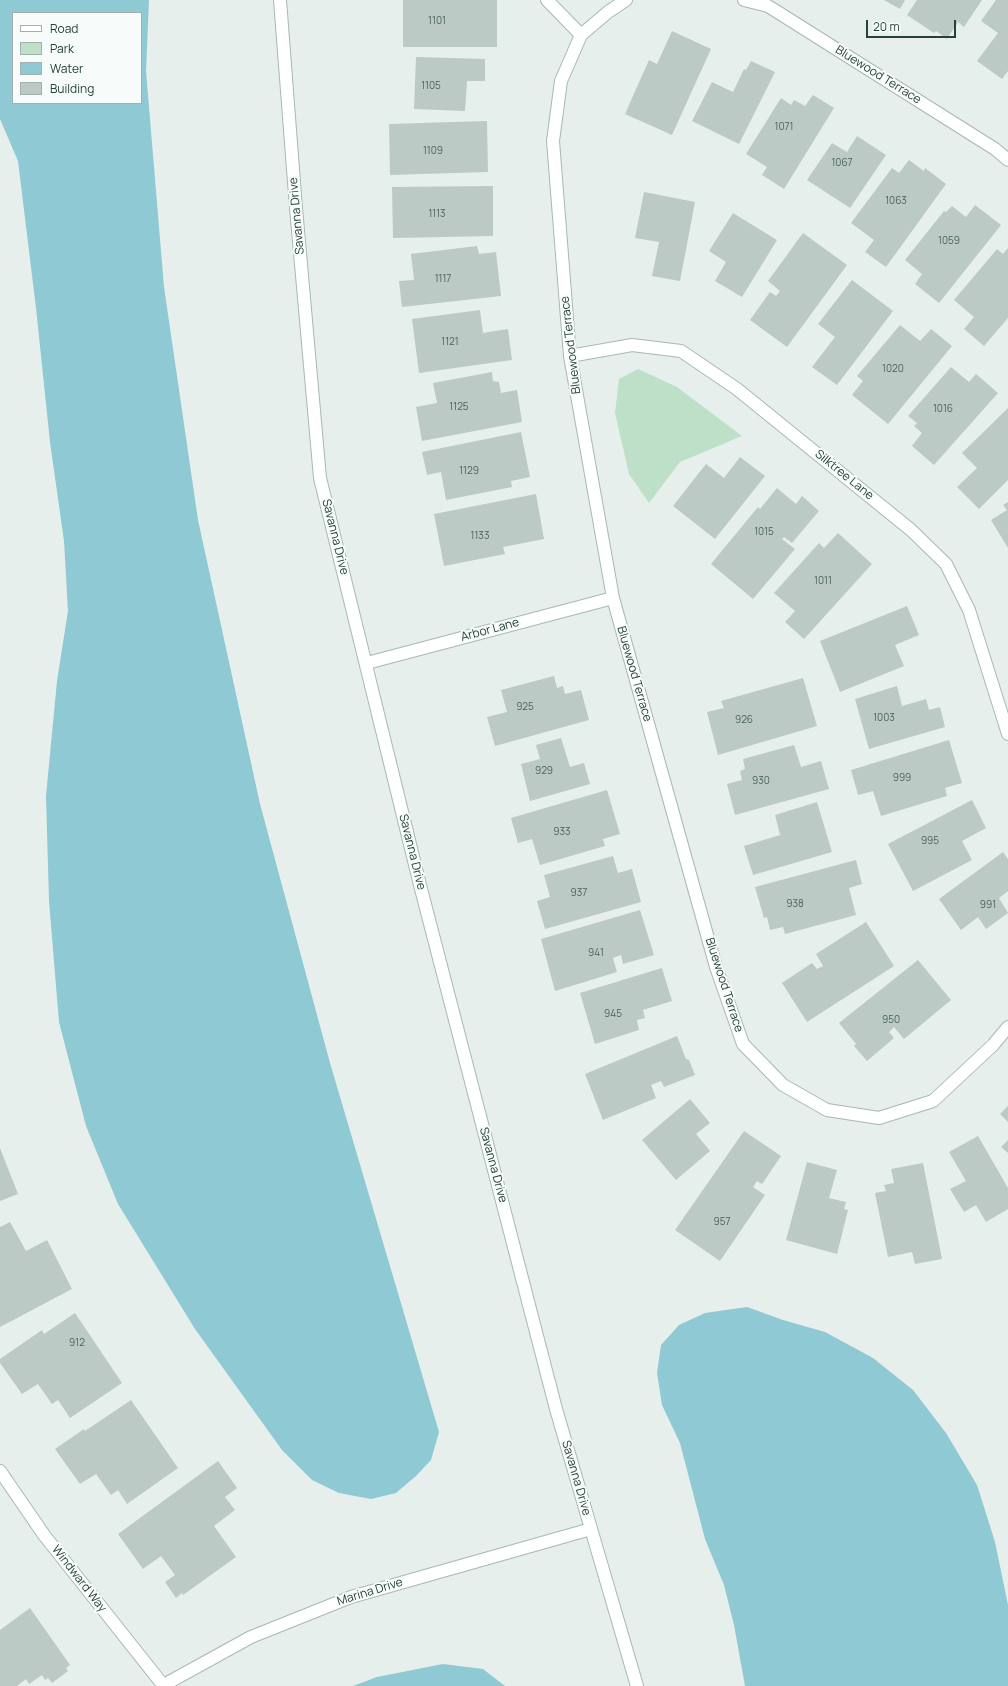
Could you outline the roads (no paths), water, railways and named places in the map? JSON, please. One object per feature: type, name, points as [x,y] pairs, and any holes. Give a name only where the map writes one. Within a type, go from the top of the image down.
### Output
[{"type":"street","name":"Savanna Drive","points":[[280,0],[296,208],[320,478],[367,663],[424,900],[556,1409],[637,1686]]},
{"type":"street","points":[[547,0],[581,35]]},
{"type":"street","name":"Bluewood Terrace","points":[[626,0],[608,12],[581,35],[561,81],[553,140],[570,356],[613,598],[716,967],[744,1044],[783,1085],[827,1110],[879,1118],[933,1101],[993,1045],[1008,1027]]},
{"type":"street","name":"Bluewood Terrace","points":[[744,0],[768,6],[995,149],[1008,160]]},
{"type":"street","name":"Silktree Lane","points":[[570,356],[632,345],[681,351],[737,389],[911,530],[946,564],[969,610],[1008,734]]},
{"type":"street","name":"Arbor Lane","points":[[367,663],[613,598]]},
{"type":"street","name":"Windward Way","points":[[0,1471],[44,1535],[162,1685]]},
{"type":"street","name":"Marina Drive","points":[[162,1685],[251,1637],[351,1597],[591,1529]]},
{"type":"water","points":[[0,0],[149,0],[146,71],[164,287],[198,520],[260,804],[330,1063],[439,1432],[431,1460],[416,1476],[396,1493],[371,1499],[339,1493],[312,1480],[282,1450],[195,1329],[118,1204],[86,1126],[59,1022],[49,901],[46,796],[57,681],[68,611],[64,541],[50,442],[36,308],[18,161],[0,119]]},
{"type":"water","points":[[747,1307],[783,1320],[825,1332],[873,1358],[913,1390],[946,1433],[977,1485],[995,1542],[1008,1605],[1008,1686],[745,1686],[734,1625],[724,1585],[705,1539],[680,1443],[662,1405],[657,1373],[661,1345],[679,1325],[705,1313]]},
{"type":"water","points":[[443,1664],[483,1669],[505,1686],[353,1686],[377,1677]]}]
